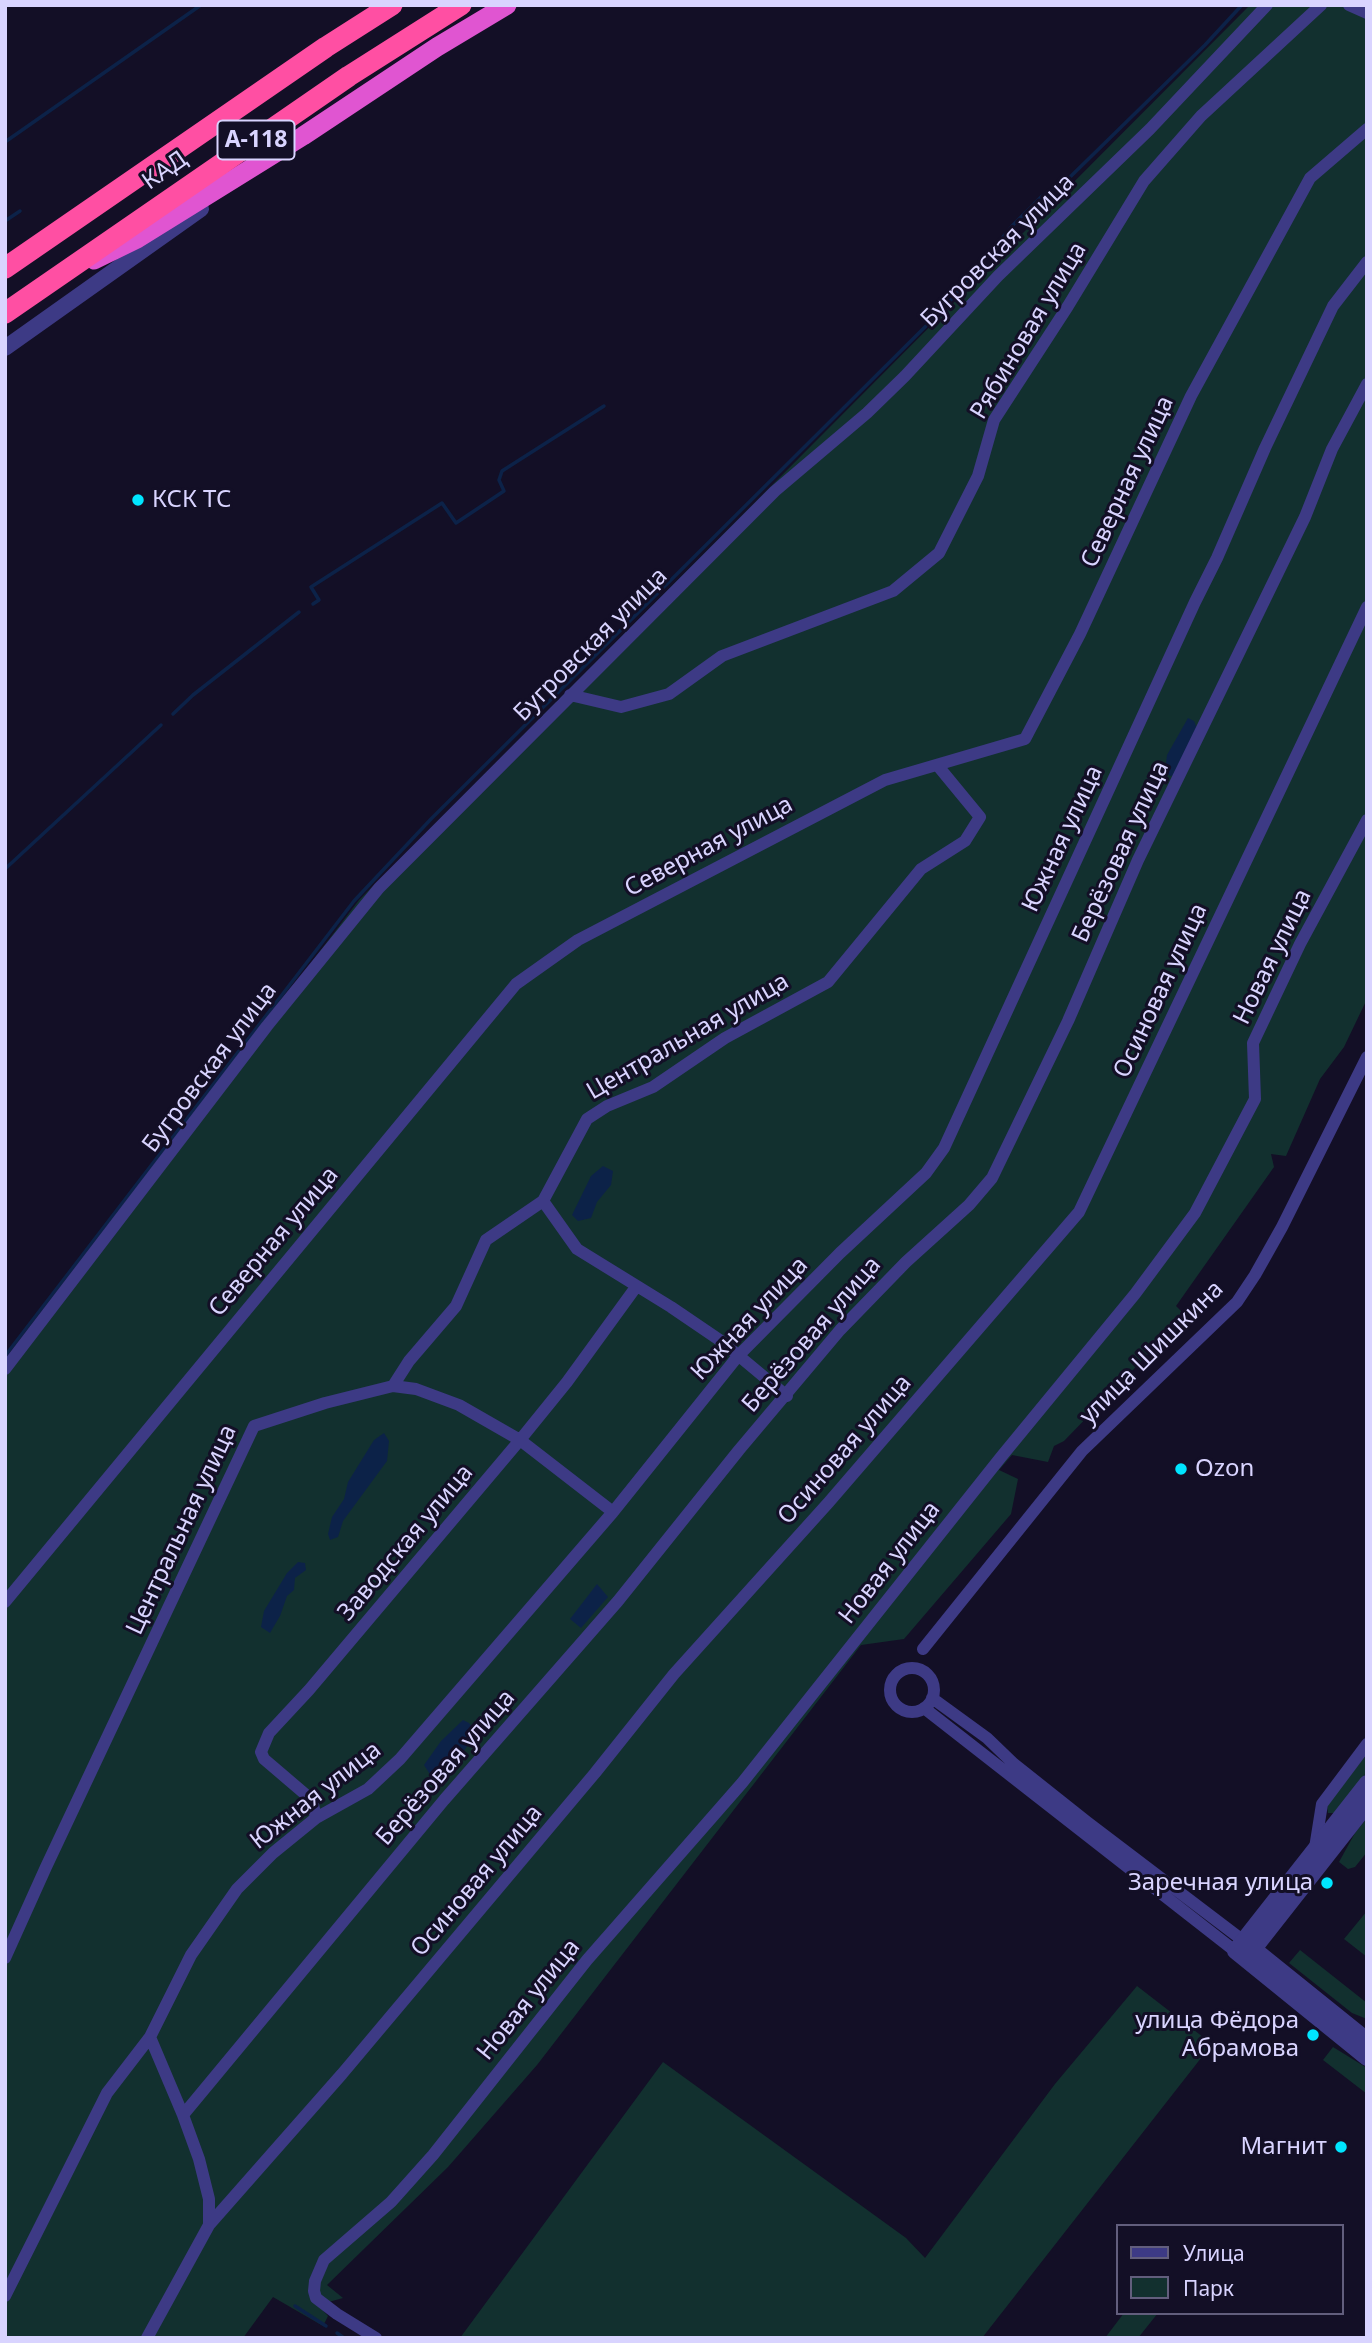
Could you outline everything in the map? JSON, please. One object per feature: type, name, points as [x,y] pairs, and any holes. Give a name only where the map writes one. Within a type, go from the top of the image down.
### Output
[{"type":"highway","name":"КАД","points":[[5,268],[326,47],[392,5]]},
{"type":"highway","name":"КАД","points":[[5,313],[349,76],[461,5]]},
{"type":"highway","points":[[55,279],[137,239],[507,5]]},
{"type":"street","name":"Бугровская улица","points":[[5,1369],[267,1026],[379,888],[775,491],[867,413],[998,276],[1150,129],[1267,5]]},
{"type":"street","name":"Рябиновая улица","points":[[570,695],[621,707],[669,694],[722,656],[893,591],[939,553],[978,476],[993,420],[1068,306],[1144,181],[1201,116],[1321,5]]},
{"type":"street","points":[[1349,5],[1367,13]]},
{"type":"street","name":"Северная улица","points":[[5,1602],[516,984],[578,940],[885,780],[1025,739],[1080,634],[1191,397],[1310,178],[1367,129]]},
{"type":"street","points":[[5,348],[303,136]]},
{"type":"street","name":"Южная улица","points":[[5,2296],[107,2092],[150,2037],[191,1955],[237,1889],[273,1853],[316,1818],[368,1789],[400,1759],[612,1512],[738,1356],[840,1253],[926,1173],[944,1148],[1217,558],[1265,448],[1333,306],[1367,262]]},
{"type":"street","name":"Берёзовая улица","points":[[183,2115],[444,1800],[618,1601],[840,1330],[906,1262],[970,1205],[992,1178],[1068,1021],[1138,860],[1305,517],[1332,449],[1367,384]]},
{"type":"street","name":"Осиновая улица","points":[[147,2338],[209,2225],[342,2074],[595,1773],[674,1674],[829,1502],[1079,1213],[1367,607]]},
{"type":"street","name":"Центральная улица","points":[[5,1958],[254,1426],[325,1403],[393,1386],[409,1361],[456,1306],[486,1240],[543,1201],[587,1119],[607,1106],[653,1087],[725,1038],[828,982],[920,869],[965,841],[980,817],[938,766]]},
{"type":"street","name":"Новая улица","points":[[376,2338],[316,2298],[315,2281],[324,2260],[391,2202],[433,2155],[587,1960],[743,1783],[1001,1457],[1135,1294],[1195,1213],[1255,1099],[1253,1043],[1300,944],[1367,820]]},
{"type":"street","name":"улица Шишкина","points":[[923,1649],[1082,1451],[1237,1302],[1282,1227],[1367,1057]]},
{"type":"street","points":[[543,1201],[577,1249],[721,1341],[787,1396]]},
{"type":"street","name":"Заводская улица","points":[[316,1818],[312,1800],[264,1759],[261,1752],[269,1733],[309,1690],[520,1440],[636,1287]]},
{"type":"street","points":[[393,1386],[416,1389],[459,1405],[520,1440],[612,1512]]},
{"type":"street","points":[[907,1669],[922,1671],[932,1682],[932,1698],[924,1709],[909,1712],[895,1705],[890,1691],[894,1676],[907,1669]]},
{"type":"street","points":[[932,1698],[987,1738],[1087,1822],[1215,1922],[1367,2059]]},
{"type":"street","points":[[924,1709],[1367,2040]]},
{"type":"street","points":[[1315,1848],[1322,1804],[1367,1744]]},
{"type":"street","points":[[1244,1950],[1315,1848],[1367,1783]]},
{"type":"street","points":[[1244,1950],[1367,1805]]},
{"type":"street","points":[[1346,2024],[1367,2025]]},
{"type":"street","points":[[150,2037],[200,2159],[209,2199],[209,2225]]},
{"type":"green space","points":[[1250,5],[1367,5],[1367,999],[1344,1047],[1320,1079],[1286,1156],[1271,1154],[1274,1167],[1176,1306],[1184,1314],[1162,1340],[1064,1441],[1054,1446],[1048,1462],[1012,1455],[999,1470],[1018,1479],[1011,1514],[904,1639],[861,1645],[537,2065],[448,2167],[327,2285],[343,2298],[318,2305],[328,2316],[323,2326],[273,2297],[243,2338],[5,2338],[5,1363],[359,900]]},
{"type":"green space","points":[[1367,1754],[1367,1772],[1335,1813],[1328,1813],[1327,1805]]},
{"type":"green space","points":[[1367,1818],[1367,1852],[1355,1867],[1348,1869],[1339,1862]]},
{"type":"green space","points":[[1367,1911],[1367,1957],[1344,1939]]},
{"type":"green space","points":[[1300,1950],[1367,2003],[1367,2019],[1352,2013],[1289,1963]]},
{"type":"green space","points":[[1137,1986],[1212,2044],[982,2338],[460,2338],[663,2062],[906,2238],[925,2258],[1055,2084]]},
{"type":"green space","points":[[1333,2047],[1367,2068],[1367,2094],[1323,2060]]},
{"type":"green space","points":[[1122,2315],[1156,2315],[1138,2338],[1105,2338]]},
{"type":"water","points":[[1188,718],[1194,721],[1197,728],[1175,775],[1170,776],[1165,771],[1167,755]]},
{"type":"water","points":[[603,1166],[613,1171],[611,1185],[597,1202],[591,1218],[578,1221],[572,1215],[591,1176]]},
{"type":"water","points":[[384,1433],[389,1441],[387,1461],[343,1521],[338,1537],[330,1540],[328,1534],[332,1517],[344,1499],[348,1482],[374,1440]]},
{"type":"water","points":[[298,1562],[305,1563],[306,1570],[295,1578],[294,1590],[287,1596],[270,1633],[261,1627],[264,1611],[287,1573]]},
{"type":"water","points":[[597,1584],[608,1597],[581,1628],[570,1619]]},
{"type":"water","points":[[463,1720],[469,1723],[476,1733],[457,1761],[442,1775],[431,1776],[424,1765],[441,1741]]},
{"type":"waterway","points":[[5,142],[201,5]]},
{"type":"waterway","points":[[5,1356],[354,901],[431,819],[945,307],[1012,226],[1041,197],[1067,180],[1205,45],[1242,5]]},
{"type":"waterway","points":[[5,221],[20,211]]},
{"type":"waterway","points":[[313,604],[319,600],[311,587],[442,503],[456,523],[504,491],[499,480],[502,471],[604,406]]},
{"type":"waterway","points":[[173,714],[193,695],[299,612]]},
{"type":"waterway","points":[[5,869],[161,725]]},
{"type":"waterway","points":[[295,2306],[326,2326]]},
{"type":"waterway","points":[[337,2333],[344,2338]]},
{"type":"place","name":"КСК ТС","points":[[138,500]]},
{"type":"place","name":"Ozon","points":[[1181,1469]]},
{"type":"place","name":"Заречная улица","points":[[1327,1883]]},
{"type":"place","name":"улица Фёдора Абрамова","points":[[1313,2035]]},
{"type":"place","name":"Магнит","points":[[1341,2147]]}]
